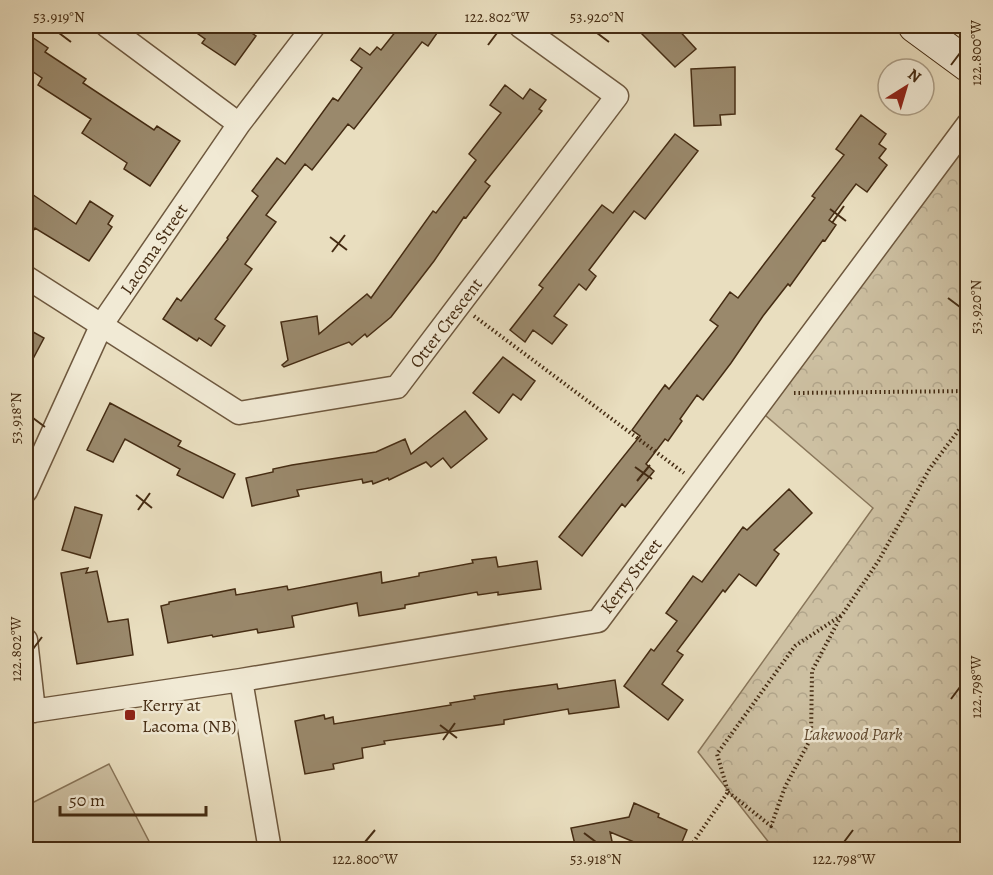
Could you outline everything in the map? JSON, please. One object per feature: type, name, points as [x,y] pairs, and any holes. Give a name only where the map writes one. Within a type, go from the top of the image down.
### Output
[{"type":"main road","points":[[915,26],[968,65]]},
{"type":"street","points":[[107,26],[239,124]]},
{"type":"street","name":"Lacoma Street","points":[[26,491],[102,324],[239,124],[314,26]]},
{"type":"street","name":"Otter Crescent","points":[[26,277],[240,413],[398,387],[617,96],[520,26]]},
{"type":"street","name":"Kerry Street","points":[[30,712],[598,621],[968,124]]},
{"type":"street","points":[[26,640],[30,712]]},
{"type":"street","points":[[241,680],[270,849]]},
{"type":"path","points":[[459,305],[699,484]]},
{"type":"path","points":[[790,393],[968,391]]},
{"type":"path","points":[[842,615],[795,646],[717,754],[728,792],[771,826],[785,787],[811,738],[812,671],[842,615],[879,560],[930,468],[968,418]]},
{"type":"path","points":[[968,471],[968,477]]},
{"type":"path","points":[[688,849],[728,792]]},
{"type":"green space","name":"Lakewood Park","points":[[967,144],[967,849],[774,849],[698,752],[873,508],[758,409]]},
{"type":"green space","points":[[109,764],[153,849],[26,849],[26,806]]},
{"type":"building","points":[[187,26],[241,26],[256,36],[235,65],[202,43],[205,39]]},
{"type":"building","points":[[400,26],[442,26],[428,46],[422,42],[354,129],[348,124],[312,170],[305,164],[266,215],[276,222],[245,264],[252,269],[215,319],[225,326],[211,346],[199,338],[197,341],[163,319],[177,298],[181,301],[228,239],[258,196],[252,191],[277,158],[285,164],[333,98],[338,101],[362,68],[351,60],[360,48],[370,55],[377,47],[381,50]]},
{"type":"building","points":[[634,26],[675,26],[696,49],[675,67]]},
{"type":"building","points":[[26,33],[48,48],[45,52],[86,79],[83,83],[154,130],[157,126],[180,141],[150,186],[124,169],[127,163],[82,133],[91,119],[38,85],[42,78],[26,67]]},
{"type":"building","points":[[735,67],[735,114],[720,115],[721,125],[694,126],[691,69]]},
{"type":"building","points":[[505,85],[523,99],[530,89],[546,100],[539,109],[542,111],[485,182],[490,186],[466,218],[464,217],[391,317],[367,337],[365,334],[352,345],[349,342],[284,367],[282,365],[288,360],[281,322],[317,316],[319,334],[367,294],[371,298],[433,211],[436,213],[476,160],[469,154],[501,113],[490,105]]},
{"type":"building","points":[[861,115],[886,134],[879,144],[886,149],[879,158],[887,165],[867,192],[856,184],[829,220],[836,225],[825,241],[823,240],[790,286],[788,284],[763,316],[703,400],[697,395],[668,441],[665,439],[646,464],[654,471],[625,507],[622,504],[582,556],[559,537],[640,436],[632,430],[665,385],[669,389],[718,326],[710,320],[730,292],[738,298],[815,198],[812,196],[844,155],[836,149]]},
{"type":"building","points":[[675,134],[698,151],[645,219],[634,211],[589,270],[596,276],[586,290],[579,284],[554,316],[567,325],[552,344],[533,330],[525,342],[510,330],[543,288],[539,285],[602,205],[613,213]]},
{"type":"building","points":[[26,190],[76,224],[90,201],[113,216],[108,224],[112,227],[89,261],[35,228],[26,242]]},
{"type":"building","points":[[26,328],[44,338],[26,372]]},
{"type":"building","points":[[503,357],[535,381],[521,400],[513,394],[499,413],[473,393]]},
{"type":"building","points":[[110,403],[181,441],[178,446],[235,474],[223,498],[177,475],[180,469],[125,439],[113,462],[87,450]]},
{"type":"building","points":[[465,411],[487,439],[451,468],[443,458],[431,467],[426,462],[389,480],[388,478],[373,484],[372,481],[363,483],[362,479],[297,490],[299,496],[252,506],[246,478],[292,465],[376,452],[405,439],[411,454]]},
{"type":"building","points":[[789,489],[812,513],[774,550],[779,554],[756,586],[739,574],[725,592],[723,590],[677,651],[683,655],[662,684],[683,700],[668,720],[624,686],[651,649],[654,651],[677,621],[666,613],[693,576],[702,582],[743,527],[747,530]]},
{"type":"building","points":[[75,507],[102,515],[90,558],[62,550]]},
{"type":"building","points":[[496,557],[498,567],[537,561],[541,589],[498,595],[498,592],[478,595],[477,592],[359,616],[357,603],[292,616],[294,627],[258,633],[257,629],[168,643],[161,606],[169,602],[235,589],[236,595],[287,586],[288,590],[381,572],[382,583],[419,576],[419,573],[473,563],[472,560]]},
{"type":"building","points":[[88,568],[86,573],[97,571],[108,622],[128,619],[133,655],[77,664],[61,573]]},
{"type":"building","points":[[615,680],[619,707],[569,714],[568,709],[504,720],[504,724],[384,741],[385,744],[362,748],[363,758],[333,764],[334,769],[305,774],[295,721],[324,715],[325,719],[333,717],[334,724],[451,705],[450,703],[475,699],[474,696],[557,684],[558,689]]},
{"type":"building","points":[[634,803],[687,830],[679,849],[651,849],[610,832],[613,846],[576,849],[571,828],[629,817]]},
{"type":"place","name":"Kerry at Lacoma (NB)","points":[[130,715]]}]
